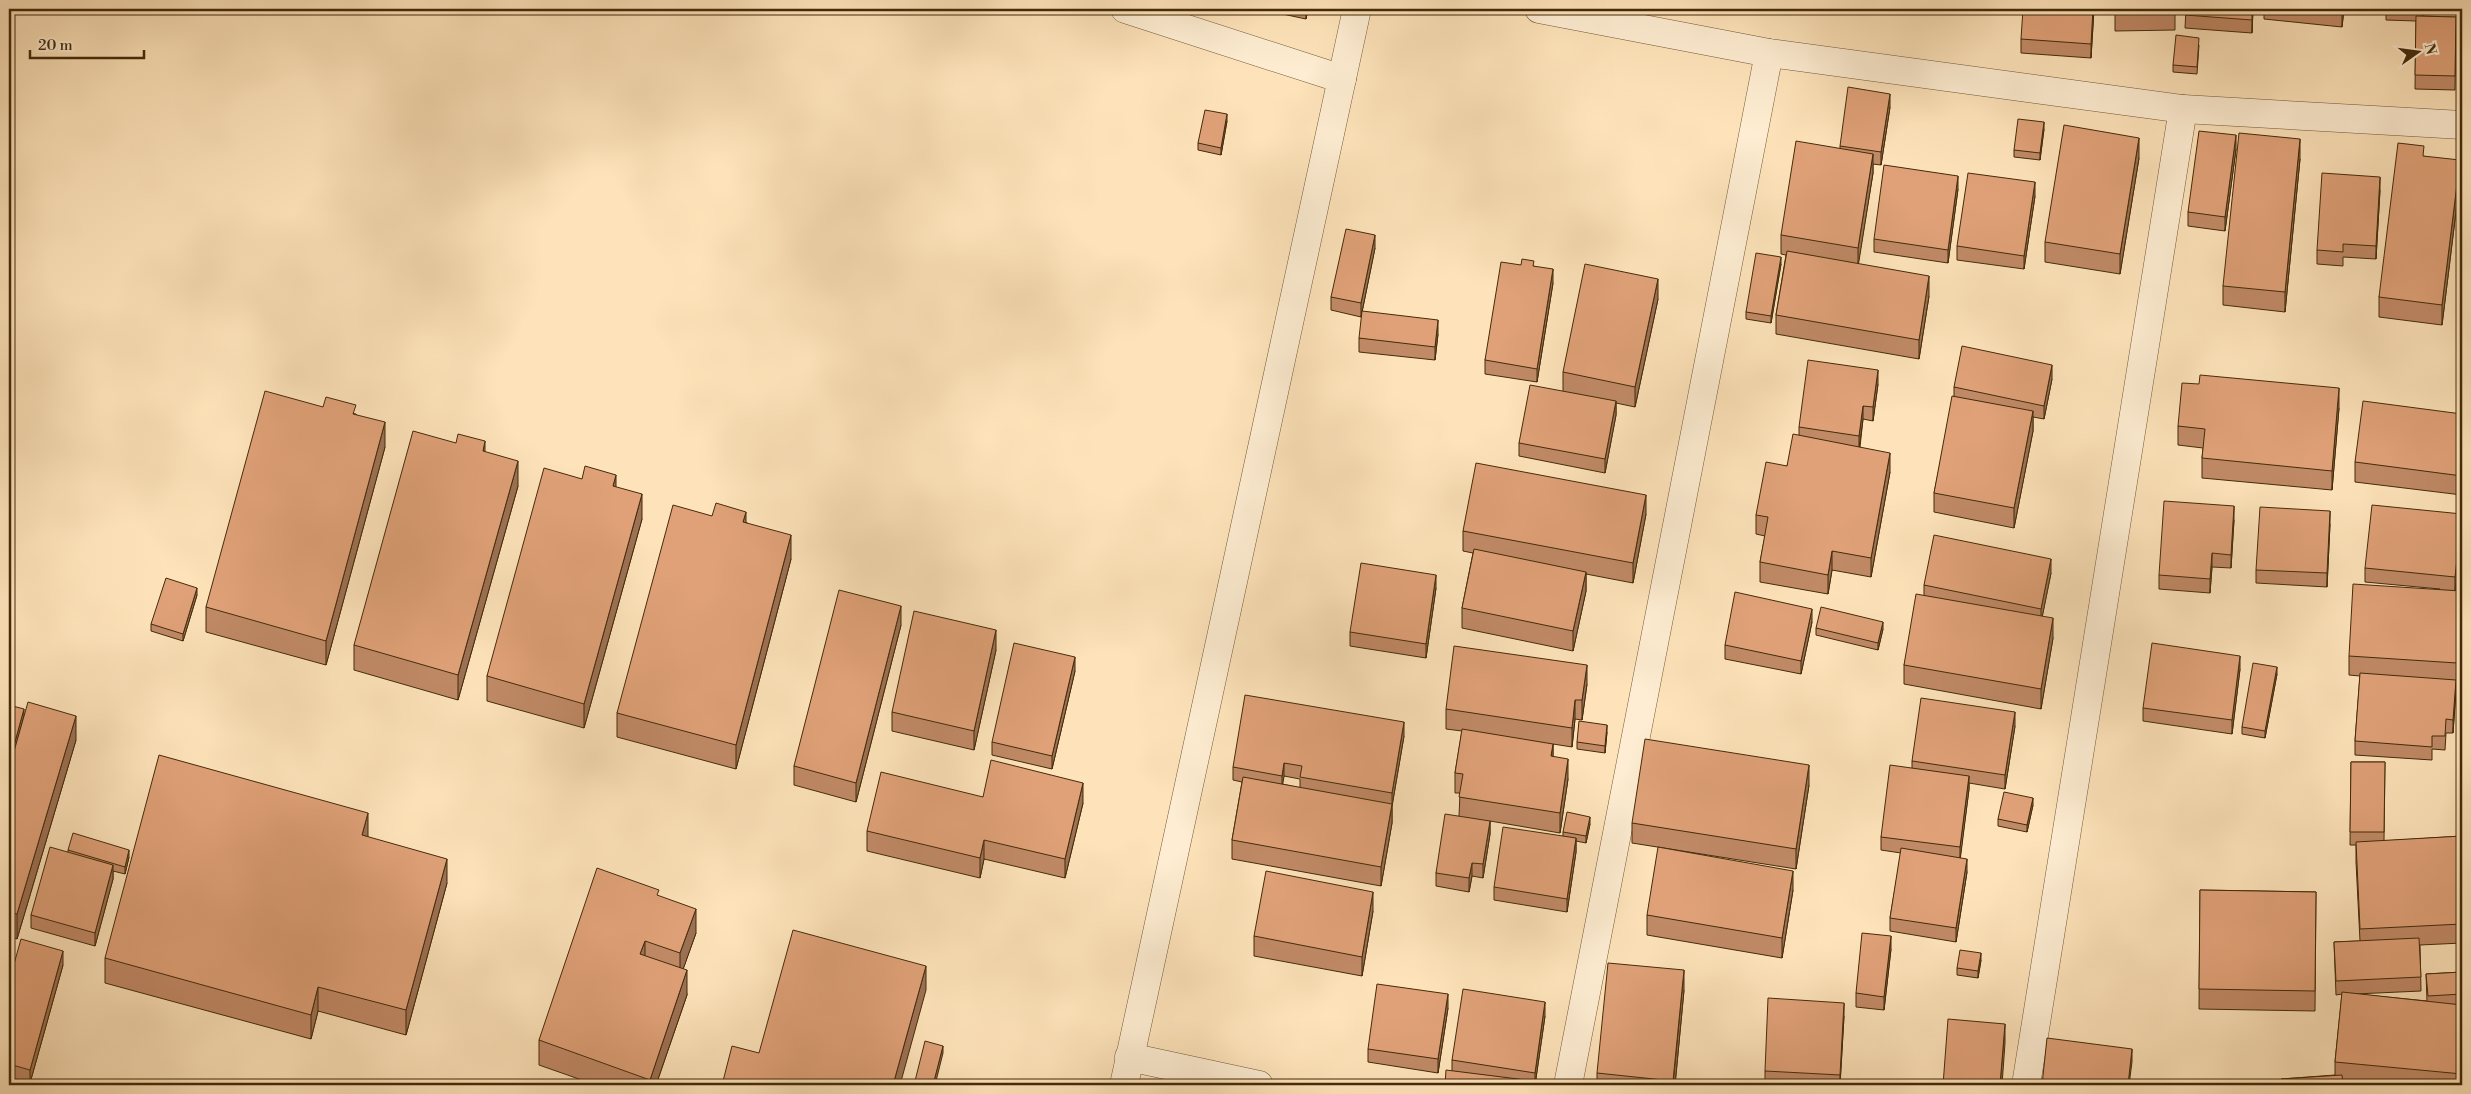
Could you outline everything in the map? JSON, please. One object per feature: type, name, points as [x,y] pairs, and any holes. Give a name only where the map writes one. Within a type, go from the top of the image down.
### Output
[{"type":"street","points":[[1125,9],[1342,79]]},
{"type":"street","points":[[1124,1085],[1357,9]]},
{"type":"street","points":[[1540,9],[1769,53],[2183,109],[2462,125]]},
{"type":"street","points":[[1568,1085],[1769,53]]},
{"type":"street","points":[[2026,1085],[2183,109]]},
{"type":"street","points":[[1129,1057],[1259,1085]]},
{"type":"building","points":[[2023,9],[2093,9],[2091,44],[2021,39]]},
{"type":"building","points":[[2115,9],[2175,9],[2175,11],[2115,11]]},
{"type":"building","points":[[2186,9],[2252,9],[2252,20],[2185,15]]},
{"type":"building","points":[[2386,9],[2423,9],[2423,14],[2386,13]]},
{"type":"building","points":[[2416,16],[2456,17],[2455,76],[2415,75]]},
{"type":"building","points":[[2176,35],[2199,38],[2197,67],[2173,65]]},
{"type":"building","points":[[1848,87],[1890,94],[1881,152],[1840,146]]},
{"type":"building","points":[[1205,110],[1227,114],[1221,148],[1198,143]]},
{"type":"building","points":[[2018,119],[2044,122],[2040,153],[2014,150]]},
{"type":"building","points":[[2064,125],[2139,138],[2120,254],[2045,242]]},
{"type":"building","points":[[2199,131],[2236,135],[2225,217],[2188,212]]},
{"type":"building","points":[[2239,133],[2300,139],[2285,292],[2223,286]]},
{"type":"building","points":[[1796,141],[1873,154],[1858,248],[1781,235]]},
{"type":"building","points":[[2398,143],[2424,146],[2423,156],[2460,160],[2442,305],[2379,297]]},
{"type":"building","points":[[1884,165],[1958,176],[1948,250],[1874,239]]},
{"type":"building","points":[[1968,173],[2035,182],[2024,256],[1957,246]]},
{"type":"building","points":[[2322,173],[2380,177],[2376,246],[2343,244],[2343,252],[2317,250]]},
{"type":"building","points":[[1346,229],[1375,235],[1361,303],[1331,297]]},
{"type":"building","points":[[1787,251],[1929,276],[1919,340],[1776,315]]},
{"type":"building","points":[[1756,253],[1781,257],[1771,316],[1746,312]]},
{"type":"building","points":[[1522,259],[1534,261],[1533,266],[1553,269],[1537,369],[1485,360],[1501,262],[1521,265]]},
{"type":"building","points":[[1585,264],[1658,279],[1635,387],[1563,372]]},
{"type":"building","points":[[1362,311],[1438,320],[1435,347],[1359,338]]},
{"type":"building","points":[[1962,346],[2052,365],[2044,406],[1954,387]]},
{"type":"building","points":[[1808,360],[1878,370],[1873,407],[1863,406],[1859,436],[1799,427]]},
{"type":"building","points":[[2200,375],[2339,388],[2332,471],[2202,458],[2205,429],[2178,426],[2182,383],[2199,384]]},
{"type":"building","points":[[1530,385],[1616,401],[1605,459],[1519,443]]},
{"type":"building","points":[[265,391],[323,407],[326,397],[356,405],[353,414],[385,422],[326,641],[206,607]]},
{"type":"building","points":[[1952,396],[2033,411],[2014,508],[1934,493]]},
{"type":"building","points":[[2363,401],[2462,414],[2462,476],[2355,462]]},
{"type":"building","points":[[413,431],[456,443],[458,434],[485,441],[483,451],[518,461],[458,675],[354,645]]},
{"type":"building","points":[[1793,434],[1890,453],[1871,558],[1832,551],[1828,575],[1760,562],[1768,517],[1756,515],[1766,462],[1787,466]]},
{"type":"building","points":[[1476,463],[1646,495],[1633,563],[1463,531]]},
{"type":"building","points":[[585,466],[616,475],[613,486],[642,494],[584,704],[487,676],[544,468],[582,479]]},
{"type":"building","points":[[2164,501],[2234,506],[2231,555],[2212,553],[2210,579],[2159,575]]},
{"type":"building","points":[[716,503],[746,512],[743,522],[791,535],[736,745],[617,713],[673,505],[712,516]]},
{"type":"building","points":[[2372,505],[2462,514],[2455,577],[2365,568]]},
{"type":"building","points":[[2260,507],[2330,511],[2327,573],[2256,570]]},
{"type":"building","points":[[1934,535],[2051,559],[2041,609],[1924,585]]},
{"type":"building","points":[[1474,549],[1586,572],[1573,631],[1462,608]]},
{"type":"building","points":[[1361,563],[1436,575],[1426,644],[1350,632]]},
{"type":"building","points":[[166,578],[197,588],[183,634],[151,624]]},
{"type":"building","points":[[2353,584],[2461,591],[2457,663],[2349,656]]},
{"type":"building","points":[[839,590],[901,606],[856,783],[794,766]]},
{"type":"building","points":[[1735,592],[1812,609],[1801,661],[1725,645]]},
{"type":"building","points":[[1916,594],[2053,618],[2041,689],[1904,665]]},
{"type":"building","points":[[1821,607],[1883,622],[1878,643],[1816,628]]},
{"type":"building","points":[[914,611],[996,630],[974,731],[892,712]]},
{"type":"building","points":[[1014,643],[1075,657],[1052,756],[992,742]]},
{"type":"building","points":[[2152,643],[2240,656],[2232,720],[2143,708]]},
{"type":"building","points":[[1454,646],[1587,665],[1582,700],[1575,700],[1572,728],[1446,709]]},
{"type":"building","points":[[2253,663],[2277,667],[2265,731],[2242,727]]},
{"type":"building","points":[[2360,673],[2456,680],[2453,720],[2446,719],[2445,736],[2432,736],[2432,747],[2355,741]]},
{"type":"building","points":[[1245,695],[1404,722],[1392,793],[1300,777],[1302,766],[1284,763],[1282,776],[1233,767]]},
{"type":"building","points":[[1921,698],[2015,712],[2005,775],[1912,761]]},
{"type":"building","points":[[28,702],[76,716],[17,914],[9,912],[9,769]]},
{"type":"building","points":[[9,705],[24,709],[13,749],[9,748]]},
{"type":"building","points":[[1579,721],[1607,725],[1605,746],[1577,742]]},
{"type":"building","points":[[1462,729],[1553,744],[1551,756],[1568,759],[1560,813],[1459,797],[1463,774],[1455,773]]},
{"type":"building","points":[[1645,739],[1809,765],[1796,849],[1632,823]]},
{"type":"building","points":[[159,755],[368,813],[362,835],[447,859],[406,1010],[318,987],[311,1015],[105,958]]},
{"type":"building","points":[[991,760],[1083,783],[1065,859],[984,840],[980,858],[867,831],[881,772],[983,797]]},
{"type":"building","points":[[2351,762],[2385,762],[2384,832],[2350,832]]},
{"type":"building","points":[[1890,765],[1969,776],[1960,847],[1881,837]]},
{"type":"building","points":[[1243,777],[1392,804],[1381,867],[1232,840]]},
{"type":"building","points":[[2004,792],[2033,798],[2027,825],[1998,819]]},
{"type":"building","points":[[1567,812],[1590,817],[1586,836],[1563,832]]},
{"type":"building","points":[[1445,814],[1490,821],[1483,864],[1472,863],[1469,878],[1436,873]]},
{"type":"building","points":[[1503,827],[1576,838],[1567,899],[1494,887]]},
{"type":"building","points":[[73,833],[129,850],[125,867],[68,850]]},
{"type":"building","points":[[2462,836],[2462,924],[2360,929],[2356,842]]},
{"type":"building","points":[[50,847],[113,865],[95,933],[31,915]]},
{"type":"building","points":[[1658,847],[1793,871],[1782,938],[1647,915]]},
{"type":"building","points":[[1901,848],[1967,859],[1956,928],[1890,918]]},
{"type":"building","points":[[597,868],[659,890],[657,895],[696,909],[680,953],[645,941],[640,954],[687,970],[650,1080],[539,1040]]},
{"type":"building","points":[[1266,871],[1373,892],[1362,957],[1254,936]]},
{"type":"building","points":[[2200,890],[2316,892],[2315,991],[2199,989]]},
{"type":"building","points":[[793,930],[926,966],[893,1085],[722,1085],[732,1046],[759,1053]]},
{"type":"building","points":[[1862,933],[1891,936],[1884,997],[1856,993]]},
{"type":"building","points":[[2419,938],[2421,977],[2336,981],[2334,942]]},
{"type":"building","points":[[21,939],[63,951],[30,1070],[9,1064],[9,982]]},
{"type":"building","points":[[1960,950],[1981,953],[1978,971],[1957,968]]},
{"type":"building","points":[[1608,963],[1684,970],[1673,1081],[1597,1073]]},
{"type":"building","points":[[2462,972],[2462,994],[2428,996],[2426,974]]},
{"type":"building","points":[[1377,984],[1448,994],[1438,1059],[1368,1049]]},
{"type":"building","points":[[1463,989],[1545,1002],[1535,1073],[1452,1060]]},
{"type":"building","points":[[2342,992],[2462,1005],[2462,1074],[2335,1062]]},
{"type":"building","points":[[1768,998],[1844,1003],[1840,1075],[1765,1071]]},
{"type":"building","points":[[1948,1019],[2005,1024],[2000,1085],[1943,1085]]},
{"type":"building","points":[[2047,1038],[2132,1049],[2128,1085],[2042,1085]]},
{"type":"building","points":[[925,1041],[943,1046],[933,1085],[914,1085]]},
{"type":"building","points":[[1446,1070],[1534,1081],[1534,1085],[1445,1085]]},
{"type":"building","points":[[2342,1075],[2343,1085],[2281,1085],[2281,1079]]},
{"type":"building","points":[[9,1079],[38,1085],[9,1085]]},
{"type":"building","points":[[1855,1080],[1915,1082],[1915,1085],[1855,1085]]}]
